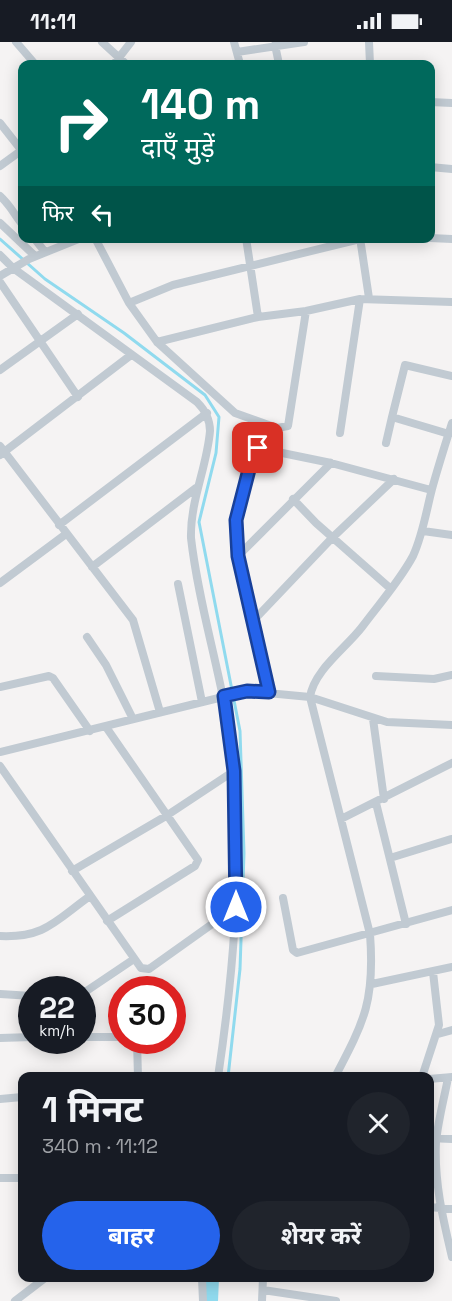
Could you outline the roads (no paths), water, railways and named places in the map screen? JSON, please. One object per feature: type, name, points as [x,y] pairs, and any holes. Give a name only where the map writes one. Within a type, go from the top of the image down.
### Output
[{"type":"street","points":[[16,42],[32,60]]},
{"type":"street","points":[[102,42],[117,60]]},
{"type":"street","points":[[122,60],[131,42]]},
{"type":"street","points":[[234,42],[239,60]]},
{"type":"street","points":[[237,52],[268,44],[304,42]]},
{"type":"street","points":[[369,42],[370,60]]},
{"type":"street","points":[[268,44],[277,60]]},
{"type":"street","points":[[435,102],[452,103]]},
{"type":"street","points":[[0,123],[18,146]]},
{"type":"street","points":[[0,166],[18,154]]},
{"type":"street","points":[[435,167],[452,169]]},
{"type":"street","points":[[0,196],[13,208],[18,219]]},
{"type":"street","points":[[0,223],[18,242]]},
{"type":"street","points":[[435,238],[452,239]]},
{"type":"street","points":[[19,243],[32,257]]},
{"type":"street","points":[[38,243],[45,252]]},
{"type":"street","points":[[0,276],[32,257],[68,243]]},
{"type":"street","points":[[98,243],[129,303],[157,342],[235,413],[277,428],[285,428],[289,422],[306,311]]},
{"type":"street","points":[[247,243],[258,317]]},
{"type":"street","points":[[129,303],[173,285],[344,243]]},
{"type":"street","points":[[340,433],[364,299],[360,243]]},
{"type":"street","points":[[0,255],[131,355],[197,402],[207,413],[210,430],[191,514],[192,552],[227,695],[234,771],[236,907],[233,980],[220,1072]]},
{"type":"street","points":[[0,282],[78,397]]},
{"type":"street","points":[[157,342],[258,317],[306,311],[364,299],[452,302]]},
{"type":"street","points":[[0,370],[78,314]]},
{"type":"street","points":[[131,355],[78,397],[1,451],[138,630],[160,712]]},
{"type":"street","points":[[386,443],[405,365],[452,376]]},
{"type":"street","points":[[59,525],[207,413]]},
{"type":"street","points":[[392,417],[448,434]]},
{"type":"street","points":[[337,1072],[368,1009],[372,984],[370,934],[310,697],[318,677],[356,634],[391,589],[413,555],[423,531],[431,490],[452,423]]},
{"type":"street","points":[[269,692],[238,556],[236,520],[254,451],[258,448],[331,463],[431,490]]},
{"type":"street","points":[[238,556],[331,463]]},
{"type":"street","points":[[253,621],[394,479]]},
{"type":"street","points":[[92,567],[196,488]]},
{"type":"street","points":[[293,499],[391,589]]},
{"type":"street","points":[[423,531],[452,535]]},
{"type":"street","points":[[0,583],[66,534]]},
{"type":"street","points":[[178,584],[202,702]]},
{"type":"street","points":[[87,637],[106,665],[133,719]]},
{"type":"street","points":[[376,676],[434,679],[452,675]]},
{"type":"street","points":[[0,687],[49,676],[53,678],[90,731]]},
{"type":"street","points":[[0,752],[247,691],[310,697],[373,719],[398,724],[452,725]]},
{"type":"street","points":[[373,719],[380,801],[390,858],[406,924]]},
{"type":"street","points":[[106,727],[196,856],[197,864],[107,921]]},
{"type":"street","points":[[341,819],[452,763]]},
{"type":"street","points":[[0,766],[141,968],[149,969],[236,907]]},
{"type":"street","points":[[72,871],[166,816],[234,771]]},
{"type":"street","points":[[390,858],[451,839]]},
{"type":"street","points":[[0,936],[26,936],[38,933],[90,896]]},
{"type":"street","points":[[283,898],[296,953],[452,910]]},
{"type":"street","points":[[96,984],[134,959]]},
{"type":"street","points":[[372,984],[452,967]]},
{"type":"street","points":[[424,1072],[438,1034],[438,1008],[433,972]]},
{"type":"street","points":[[0,994],[18,995]]},
{"type":"street","points":[[438,1034],[452,1030]]},
{"type":"street","points":[[0,1038],[18,1037]]},
{"type":"street","points":[[137,1054],[138,1072]]},
{"type":"street","points":[[434,1079],[450,1078],[434,1135]]},
{"type":"street","points":[[0,1098],[18,1097]]},
{"type":"street","points":[[434,1139],[452,1139]]},
{"type":"street","points":[[434,1150],[440,1208],[452,1257]]},
{"type":"street","points":[[0,1178],[18,1178]]},
{"type":"street","points":[[434,1207],[452,1209]]},
{"type":"street","points":[[15,1301],[40,1282]]},
{"type":"street","points":[[202,1282],[202,1301]]},
{"type":"street","points":[[262,1301],[263,1282]]},
{"type":"street","points":[[263,1290],[336,1301]]},
{"type":"waterway","points":[[0,239],[45,279],[124,333],[205,395],[219,417],[216,453],[199,522],[240,731],[244,853],[240,969],[229,1072]]},
{"type":"waterway","points":[[209,1301],[210,1282]]}]
